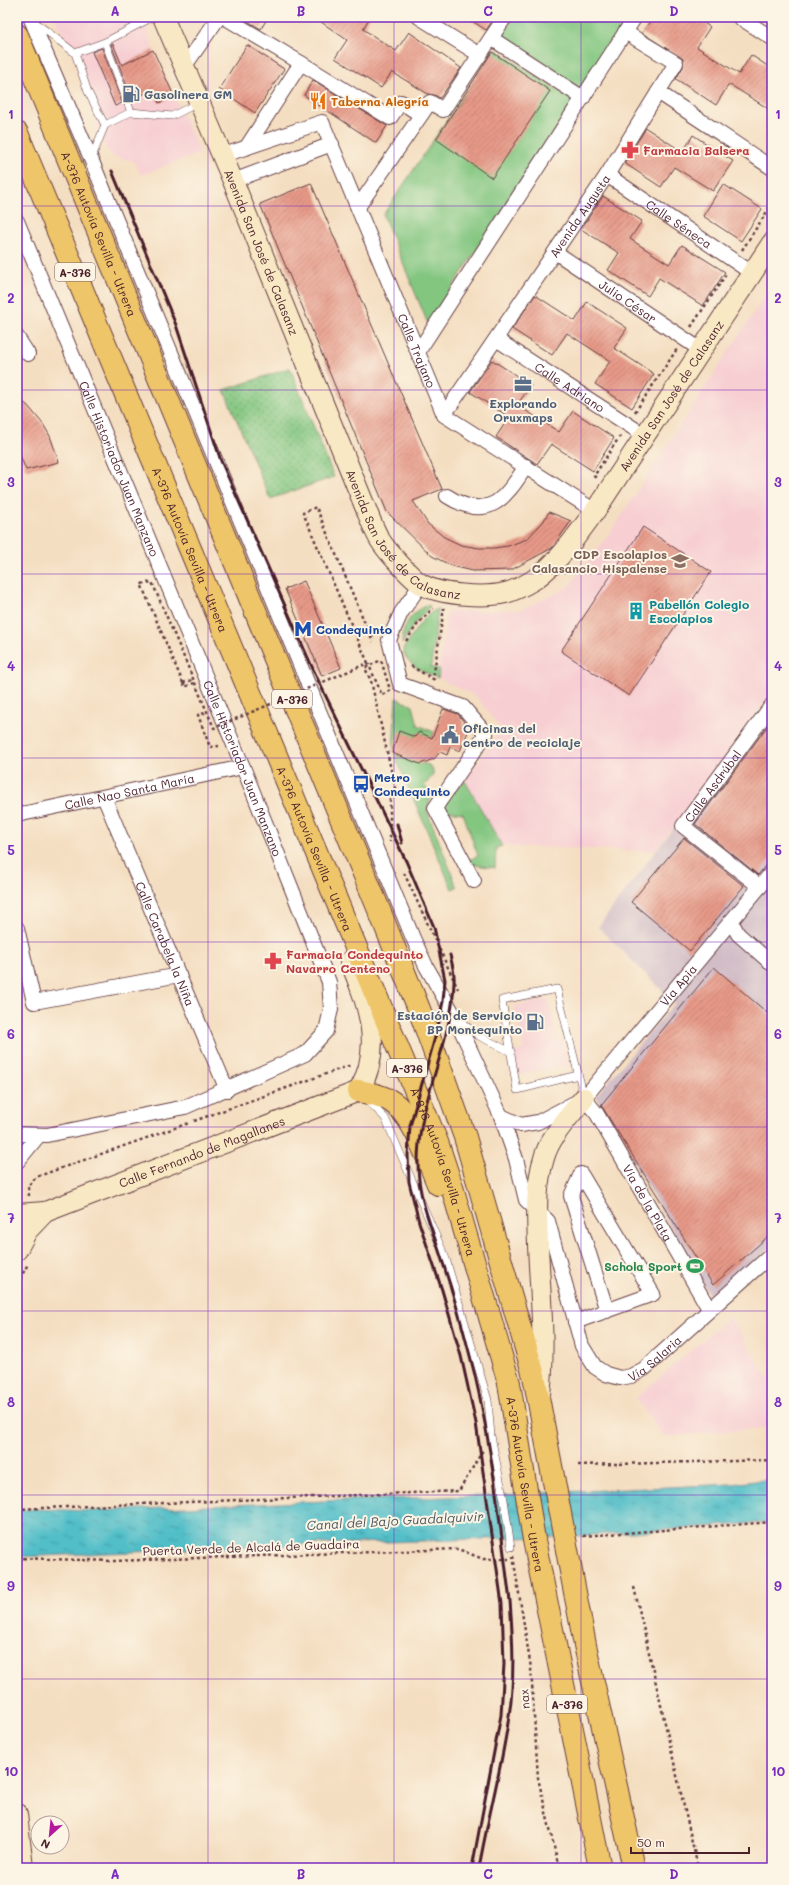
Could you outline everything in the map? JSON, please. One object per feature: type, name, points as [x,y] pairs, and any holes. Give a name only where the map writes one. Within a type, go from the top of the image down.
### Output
[{"type":"main road","name":"A-376 Autovía Sevilla - Utrera","points":[[26,23],[419,1009],[465,1137],[540,1400]]},
{"type":"main road","name":"A-376 Autovía Sevilla - Utrera","points":[[17,133],[326,871],[437,1142],[509,1383],[534,1540],[600,1868]]},
{"type":"main road","points":[[17,163],[34,194],[55,226]]},
{"type":"main road","points":[[359,1092],[377,1094],[390,1100],[400,1108],[408,1118],[476,1270]]},
{"type":"main road","name":"A-376","points":[[540,1400],[555,1488],[571,1538],[633,1862]]},
{"type":"street","name":"Avenida San José de Calasanz","points":[[163,17],[221,156],[233,181],[366,509],[380,540],[421,584],[438,590],[476,595],[505,593],[534,579],[557,560],[573,542],[595,511],[610,486],[636,430],[701,350],[772,243]]},
{"type":"street","points":[[184,67],[219,17]]},
{"type":"street","points":[[224,17],[302,63],[390,118],[401,102],[421,115]]},
{"type":"street","points":[[419,17],[480,55]]},
{"type":"street","points":[[358,206],[430,102],[443,110],[505,17]]},
{"type":"street","points":[[418,352],[635,17]]},
{"type":"street","points":[[738,17],[772,38]]},
{"type":"street","points":[[26,23],[91,159],[410,931],[426,966],[455,1017],[501,1116],[532,1206]]},
{"type":"street","name":"Avenida Augusta","points":[[444,415],[607,175],[676,63],[625,32]]},
{"type":"street","points":[[491,38],[583,98]]},
{"type":"street","points":[[221,156],[246,148],[302,63]]},
{"type":"street","points":[[658,92],[772,168]]},
{"type":"street","name":"Calle Trajano","points":[[246,148],[322,122],[444,415]]},
{"type":"street","points":[[233,181],[332,144]]},
{"type":"street","name":"Calle Séneca","points":[[607,175],[752,272]]},
{"type":"street","name":"Calle Historiador Juan Manzano","points":[[17,223],[206,679],[276,842],[329,982],[331,1009],[326,1031],[305,1054],[227,1090],[185,1107],[39,1135],[17,1134]]},
{"type":"street","name":"Julio César","points":[[555,252],[701,350]]},
{"type":"street","points":[[17,337],[28,354]]},
{"type":"street","name":"Calle Adriano","points":[[496,339],[636,430]]},
{"type":"street","points":[[444,415],[595,511]]},
{"type":"street","points":[[447,496],[459,503],[473,508],[494,504],[510,492],[526,466]]},
{"type":"street","points":[[421,584],[401,613],[389,640],[387,656],[400,684],[464,708],[486,734],[435,808],[474,882]]},
{"type":"street","name":"Calle Asdrúbal","points":[[760,887],[683,826],[772,705]]},
{"type":"street","name":"Calle Nao Santa María","points":[[17,815],[243,767]]},
{"type":"street","name":"Calle Carabela la Niña","points":[[104,797],[227,1090]]},
{"type":"street","points":[[326,871],[332,913],[366,1001],[372,1024],[370,1064],[366,1078],[359,1092]]},
{"type":"street","name":"Vía Apia","points":[[540,1400],[544,1360],[538,1253],[532,1206],[538,1187],[544,1157],[553,1140],[584,1098],[772,872]]},
{"type":"street","points":[[731,921],[738,934],[772,964]]},
{"type":"street","points":[[17,928],[34,1002],[179,975]]},
{"type":"street","name":"Calle Fernando de Magallanes","points":[[32,1213],[359,1092]]},
{"type":"street","name":"Vía Apia","points":[[501,1116],[521,1125],[538,1122],[584,1098]]},
{"type":"street","name":"Vía de la Plata","points":[[584,1098],[597,1114],[709,1309]]},
{"type":"street","points":[[17,1162],[39,1135]]},
{"type":"street","points":[[575,1322],[607,1311],[653,1294],[581,1174],[571,1196],[607,1311]]},
{"type":"street","name":"Vía Salaria","points":[[532,1206],[548,1221],[582,1346],[596,1368],[606,1374],[620,1378],[631,1376],[644,1369],[772,1254]]},
{"type":"street","points":[[23,1256],[27,1231],[32,1213]]},
{"type":"street","points":[[17,1814],[23,1868]]},
{"type":"lane","points":[[75,53],[105,42],[153,17]]},
{"type":"lane","points":[[26,23],[75,53],[88,92],[106,125]]},
{"type":"lane","points":[[105,42],[131,112]]},
{"type":"lane","points":[[91,159],[106,125],[131,112],[172,116],[198,102]]},
{"type":"lane","points":[[578,1075],[517,1090],[502,1000],[557,989],[584,1098]]},
{"type":"lane","points":[[455,1017],[479,1036],[511,1052]]},
{"type":"lane","points":[[359,1092],[385,1118],[446,1259],[488,1400],[491,1436],[504,1500],[511,1547]]},
{"type":"path","points":[[610,486],[594,476],[636,430],[684,338],[772,204]]},
{"type":"path","points":[[368,630],[387,656],[390,690],[382,695],[303,513],[316,507],[368,630],[376,648]]},
{"type":"path","points":[[206,679],[185,687],[141,584],[152,582],[214,728],[216,734]]},
{"type":"path","points":[[393,850],[390,842],[390,798],[397,796],[371,681],[365,668],[401,649],[417,624],[432,608],[445,604],[433,679]]},
{"type":"path","points":[[387,656],[402,656],[407,664],[440,682]]},
{"type":"path","points":[[214,728],[368,663]]},
{"type":"path","points":[[198,715],[210,747],[220,746],[218,740]]},
{"type":"path","points":[[228,720],[231,727]]},
{"type":"path","points":[[403,871],[459,992]]},
{"type":"path","points":[[32,1213],[28,1186],[36,1177],[351,1065],[354,1060]]},
{"type":"path","points":[[17,1284],[23,1256]]},
{"type":"path","points":[[17,1509],[459,1491],[491,1436]]},
{"type":"path","points":[[578,1465],[772,1460]]},
{"type":"path","points":[[571,1538],[772,1522]]},
{"type":"path","name":"Puerta Verde de Alcalá de Guadaira","points":[[17,1558],[112,1561],[458,1548],[483,1559]]},
{"type":"path","name":"nax","points":[[483,1559],[513,1559],[531,1668],[538,1778],[559,1868]]},
{"type":"path","points":[[634,1587],[698,1868]]},
{"type":"shaded area","name":"Gasolinera GM","points":[[54,17],[144,17],[153,50],[200,153],[141,175],[134,161],[115,157],[106,149],[97,123],[95,110],[81,72]]},
{"type":"shaded area","name":"CDP Escolapios Calasancio Hispalense","points":[[772,285],[772,691],[655,851],[502,846],[465,781],[501,729],[476,696],[438,678],[447,612],[520,610],[567,588],[610,533]]},
{"type":"shaded area","points":[[772,695],[772,1246],[712,1299],[596,1096],[675,1003],[598,927],[737,745]]},
{"type":"shaded area","name":"Estación de Servicio BP Montequinto","points":[[548,999],[557,1040],[563,1039],[569,1065],[516,1075],[511,1053],[524,1050],[514,1006]]},
{"type":"shaded area","points":[[730,1317],[772,1384],[772,1427],[664,1437],[636,1398]]},
{"type":"green space","points":[[513,17],[629,17],[581,91],[500,38]]},
{"type":"green space","points":[[495,49],[575,101],[428,324],[383,215]]},
{"type":"green space","points":[[290,368],[334,477],[270,499],[224,390]]},
{"type":"green space","points":[[427,605],[430,606],[414,624],[402,644],[402,637],[408,620],[421,608]]},
{"type":"green space","points":[[438,609],[431,667],[439,669],[438,678],[416,668],[408,660],[403,649],[418,626],[427,616]]},
{"type":"green space","points":[[396,698],[413,706],[418,725],[434,732],[432,738],[422,734],[411,760],[429,765],[433,770],[433,775],[424,786],[431,792],[427,811],[457,887],[452,889],[393,751]]},
{"type":"green space","points":[[465,781],[502,846],[496,848],[495,868],[469,864],[468,860],[478,856],[463,813],[446,811],[444,806],[450,794]]},
{"type":"water","name":"Canal del Bajo Guadalquivir","points":[[772,1479],[772,1522],[578,1536],[292,1545],[17,1557],[17,1511],[33,1509],[94,1511],[481,1496],[732,1484]]},
{"type":"building","points":[[241,17],[268,17],[261,29]]},
{"type":"building","points":[[314,17],[370,17],[363,29],[396,51],[409,32],[461,68],[440,98],[428,94],[392,72],[381,88],[335,58],[347,40]]},
{"type":"building","points":[[466,17],[495,17],[486,30]]},
{"type":"building","points":[[653,17],[695,17],[710,27],[697,47],[739,74],[751,55],[772,69],[772,111],[729,84],[716,105],[676,79],[683,67],[683,59],[642,33]]},
{"type":"building","points":[[111,44],[113,44],[122,65],[153,50],[174,96],[159,103],[153,90],[132,99]]},
{"type":"building","points":[[247,45],[284,69],[255,113],[219,89]]},
{"type":"building","points":[[102,48],[122,103],[115,106],[92,52]]},
{"type":"building","points":[[492,52],[550,91],[492,178],[436,139]]},
{"type":"building","points":[[313,80],[387,126],[376,143],[304,95]]},
{"type":"building","points":[[646,128],[683,152],[693,135],[733,161],[713,191],[674,167],[661,187],[624,163]]},
{"type":"building","points":[[311,183],[442,489],[413,501],[428,524],[444,537],[461,545],[479,548],[494,548],[508,546],[527,539],[543,522],[549,512],[571,521],[552,548],[511,570],[473,571],[452,566],[432,556],[387,512],[260,204]]},
{"type":"building","points":[[723,184],[762,209],[741,241],[703,216]]},
{"type":"building","points":[[603,196],[642,221],[630,239],[669,264],[682,245],[725,272],[703,306],[659,278],[648,296],[608,270],[619,253],[581,229]]},
{"type":"building","points":[[535,295],[575,321],[587,302],[627,328],[614,348],[654,374],[632,408],[595,384],[610,361],[567,333],[552,355],[512,329]]},
{"type":"building","points":[[492,360],[531,385],[517,405],[559,432],[573,411],[614,438],[593,471],[551,444],[537,464],[496,437],[509,417],[470,392]]},
{"type":"building","points":[[17,397],[28,406],[43,424],[50,436],[59,462],[26,470],[17,448]]},
{"type":"building","name":"Pabellón Colegio Escolapios","points":[[643,527],[711,572],[629,696],[561,651]]},
{"type":"building","points":[[304,581],[341,668],[322,676],[285,589]]},
{"type":"building","name":"Oficinas del centro de reciclaje","points":[[443,709],[458,714],[464,722],[462,727],[468,732],[460,751],[450,747],[447,755],[440,752],[434,759],[420,764],[392,753],[399,731],[415,737],[419,732],[432,738]]},
{"type":"building","points":[[772,720],[772,857],[758,875],[695,824]]},
{"type":"building","points":[[684,838],[744,886],[690,951],[631,902]]},
{"type":"building","points":[[714,967],[772,1017],[772,1233],[713,1285],[601,1105]]},
{"type":"railway","points":[[112,171],[176,325],[221,461],[317,678],[406,861],[434,927],[445,980],[443,1001],[438,1027],[410,1126],[408,1155],[409,1182],[419,1222],[442,1290],[461,1356],[476,1423],[502,1604],[504,1664],[501,1715],[472,1868]]},
{"type":"railway","points":[[397,824],[402,843]]},
{"type":"railway","points":[[450,955],[454,979],[452,1007],[447,1032],[426,1105],[421,1130],[418,1154],[419,1180],[425,1210],[463,1329],[477,1383],[494,1476],[510,1601],[513,1644],[513,1673],[509,1716],[503,1754],[479,1868]]},
{"type":"place","name":"Gasolinera GM","points":[[131,94]]},
{"type":"place","name":"Taberna Alegría","points":[[318,101]]},
{"type":"place","name":"Farmacia Balsera","points":[[630,150]]},
{"type":"place","name":"Explorando Oruxmaps","points":[[523,384]]},
{"type":"place","name":"CDP Escolapios Calasancio Hispalense","points":[[680,561]]},
{"type":"place","name":"Pabellón Colegio Escolapios","points":[[636,611]]},
{"type":"place","name":"Condequinto","points":[[303,629]]},
{"type":"place","name":"Oficinas del centro de reciclaje","points":[[450,735]]},
{"type":"place","name":"Metro Condequinto","points":[[361,784]]},
{"type":"place","name":"Farmacia Condequinto Navarro Centeno","points":[[273,961]]},
{"type":"place","name":"Estación de Servicio BP Montequinto","points":[[535,1022]]},
{"type":"place","name":"Schola Sport","points":[[695,1266]]}]
